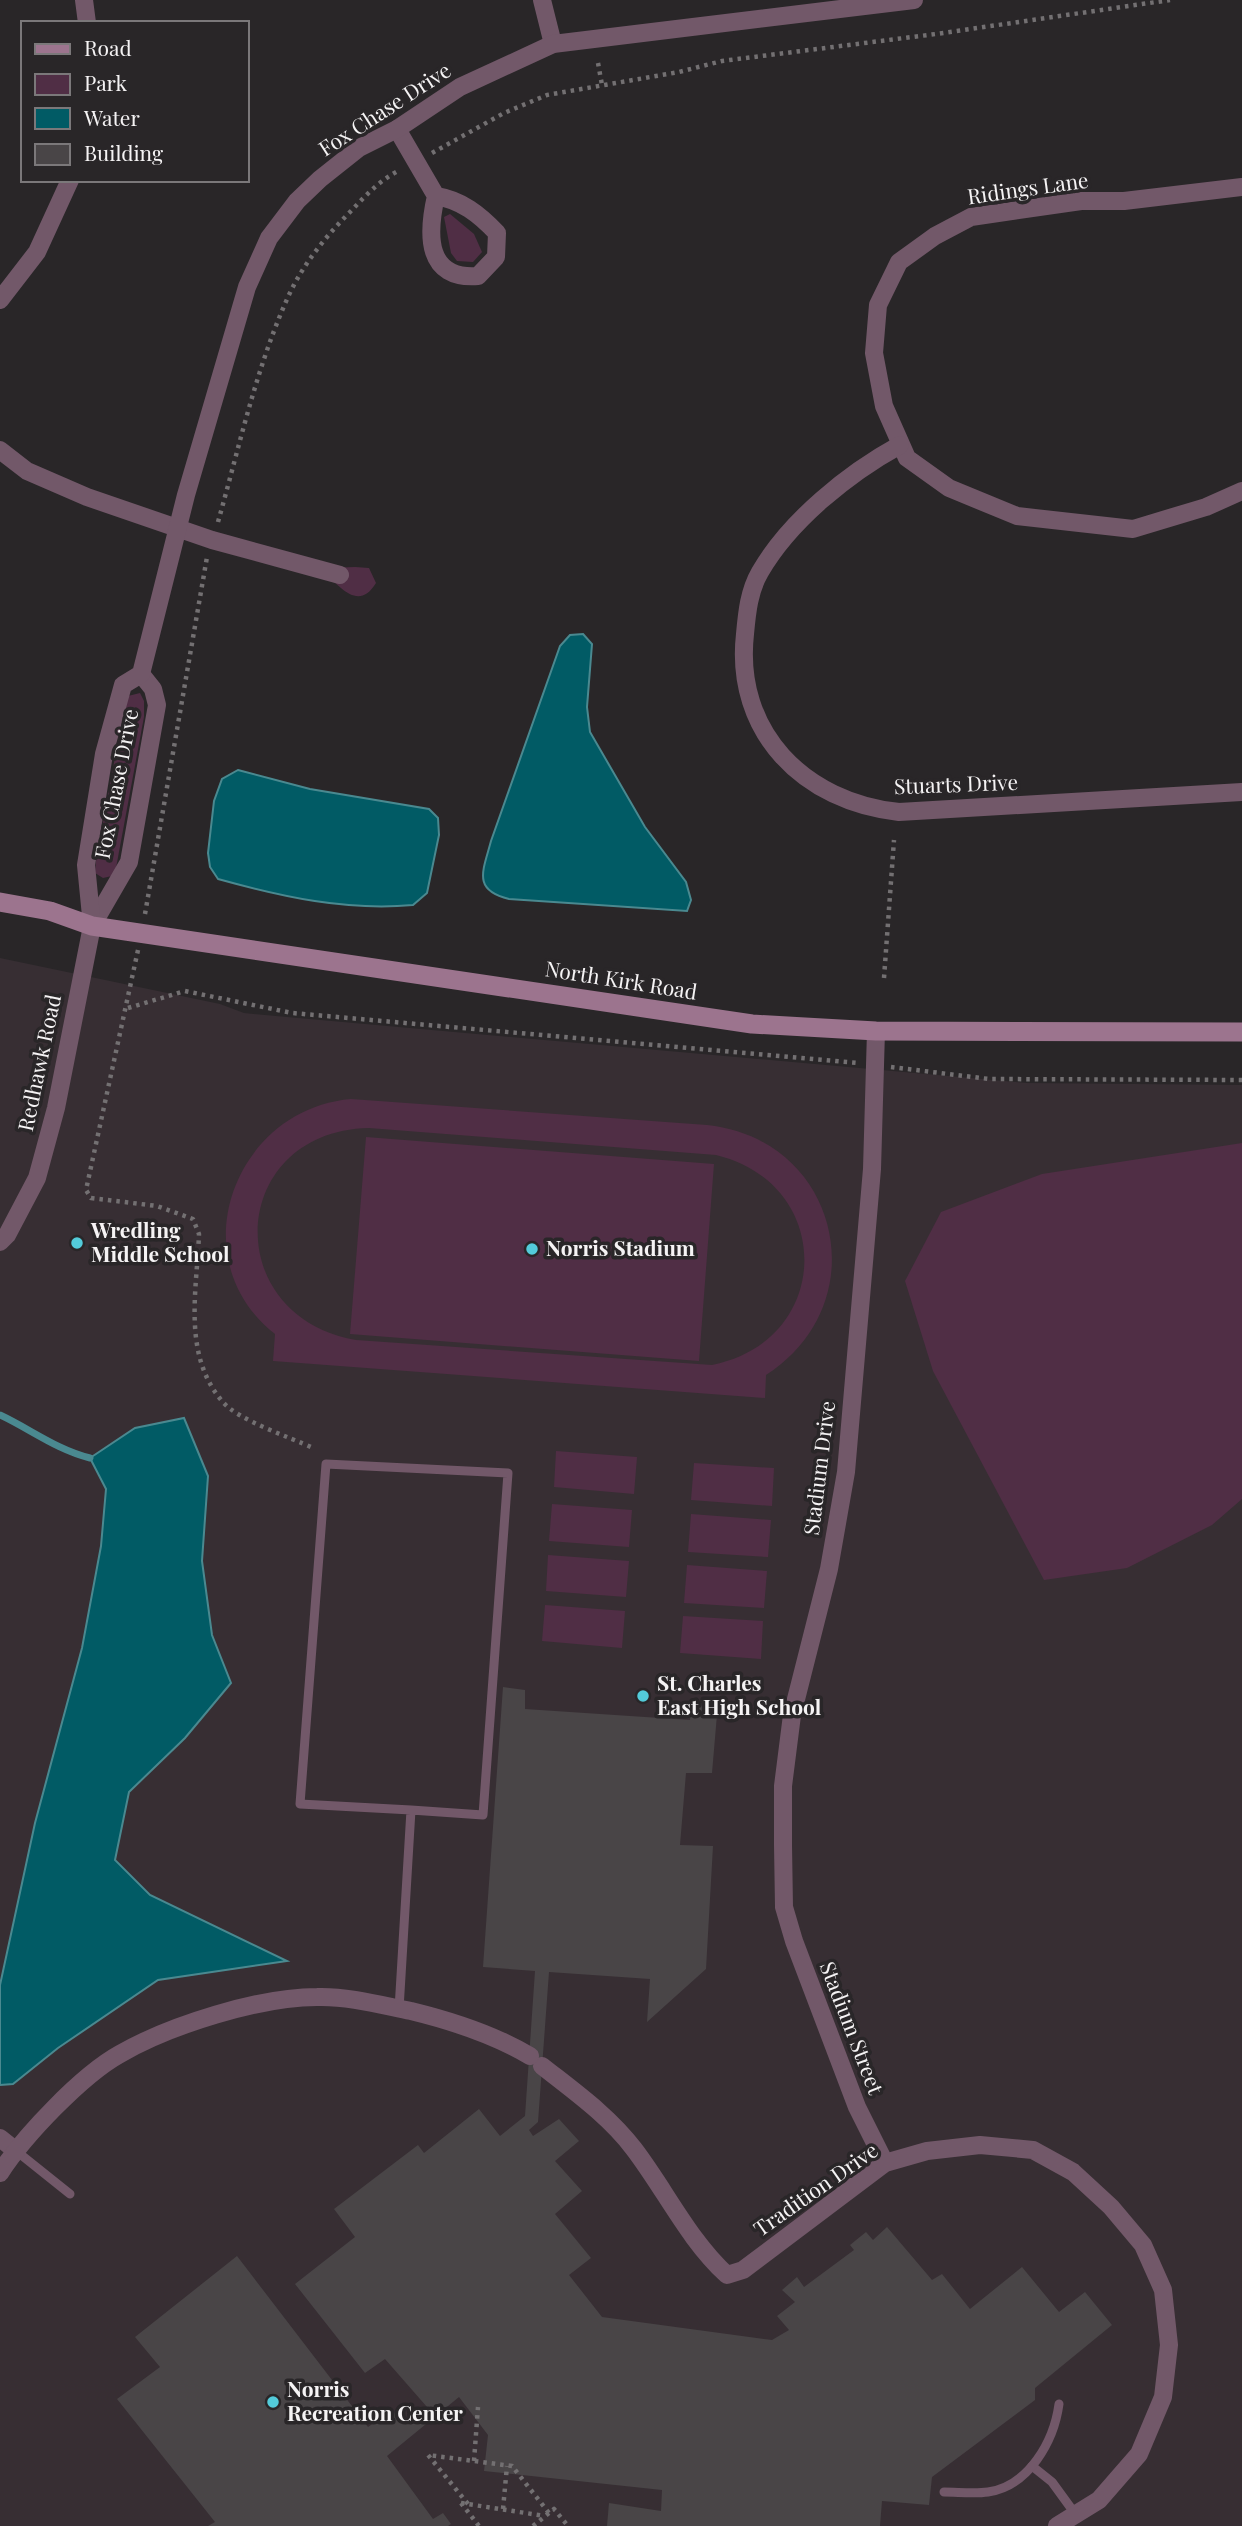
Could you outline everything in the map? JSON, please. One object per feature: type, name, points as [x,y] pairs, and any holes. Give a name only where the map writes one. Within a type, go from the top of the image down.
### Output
[{"type":"main road","name":"North Kirk Road","points":[[0,902],[50,911],[92,926],[141,934],[752,1024],[876,1031],[1242,1032]]},
{"type":"street","points":[[84,0],[87,21]]},
{"type":"street","points":[[542,0],[553,44]]},
{"type":"street","name":"Fox Chase Drive","points":[[92,926],[86,865],[104,754],[123,685],[141,674],[178,526],[247,287],[270,238],[297,201],[359,148],[397,129],[460,87],[553,44],[880,2],[914,0]]},
{"type":"street","points":[[397,129],[436,196],[430,219],[433,250],[444,269],[460,277],[478,276],[496,257],[497,233],[481,216],[454,199],[436,196]]},
{"type":"street","points":[[0,300],[37,252],[69,182]]},
{"type":"street","name":"Ridings Lane","points":[[900,445],[884,406],[874,353],[878,304],[899,262],[935,236],[971,217],[1081,201],[1124,201],[1242,187]]},
{"type":"street","points":[[900,445],[907,458],[948,488],[1017,516],[1133,529],[1206,507],[1242,491]]},
{"type":"street","name":"Stuarts Drive","points":[[900,445],[864,465],[823,497],[771,555],[759,574],[748,607],[744,671],[752,712],[776,750],[796,770],[837,797],[869,809],[899,812],[1242,792]]},
{"type":"street","points":[[0,450],[26,471],[55,485],[212,540],[340,575]]},
{"type":"street","name":"Fox Chase Drive","points":[[92,926],[130,862],[157,705],[153,689],[141,674]]},
{"type":"street","name":"Redhawk Road","points":[[0,1242],[7,1235],[37,1178],[56,1108],[92,926]]},
{"type":"street","name":"Stadium Drive","points":[[784,1907],[783,1786],[792,1715],[829,1569],[846,1472],[872,1169],[876,1031]]},
{"type":"street","name":"Stadium Street","points":[[784,1907],[794,1941],[857,2107],[885,2164]]},
{"type":"street","name":"Tradition Drive","points":[[0,2173],[15,2150],[66,2097],[119,2054],[203,2019],[261,2004],[317,1997],[399,2009],[492,2035],[536,2061],[607,2118],[634,2149],[692,2235],[727,2275],[743,2270],[885,2164],[927,2151],[980,2144],[1033,2150],[1073,2172],[1111,2207],[1143,2245],[1163,2290],[1169,2345],[1163,2397],[1139,2454],[1099,2500],[1057,2526]]},
{"type":"street","points":[[0,2138],[15,2150]]},
{"type":"lane","points":[[326,1464],[508,1473],[483,1815],[411,1810],[300,1804],[326,1464]]},
{"type":"lane","points":[[399,2009],[411,1810]]},
{"type":"lane","points":[[15,2150],[70,2194]]},
{"type":"lane","points":[[944,2492],[986,2493],[1003,2488],[1032,2466],[1056,2426],[1059,2404]]},
{"type":"lane","points":[[1032,2466],[1052,2482],[1076,2515]]},
{"type":"path","points":[[313,1448],[222,1402],[200,1362],[194,1341],[199,1234],[193,1219],[157,1206],[91,1198],[86,1190],[128,1008],[179,727],[197,604],[212,540],[266,357],[288,296],[314,252],[373,187],[504,113],[547,95],[722,61],[936,34],[1170,0]]},
{"type":"path","points":[[598,62],[602,85]]},
{"type":"path","points":[[884,978],[894,840]]},
{"type":"path","points":[[128,1008],[185,991],[292,1013],[876,1065],[989,1079],[1242,1080]]},
{"type":"path","points":[[474,2461],[478,2407]]},
{"type":"path","points":[[468,2504],[428,2455],[512,2466],[547,2515]]},
{"type":"path","points":[[503,2509],[508,2466]]},
{"type":"path","points":[[479,2526],[461,2503],[547,2515]]},
{"type":"path","points":[[533,2526],[554,2510],[568,2526]]},
{"type":"shaded area","name":"St. Charles East High School","points":[[0,958],[220,1004],[244,1013],[1027,1083],[1242,1085],[1242,2526],[0,2526]]},
{"type":"green space","points":[[450,214],[474,234],[482,252],[473,262],[457,261],[451,253],[444,217]]},
{"type":"green space","points":[[329,568],[369,568],[376,583],[363,595],[350,594],[325,573]]},
{"type":"green space","points":[[140,693],[144,701],[144,717],[116,868],[112,876],[103,878],[95,873],[96,861],[124,708],[128,696]]},
{"type":"green space","points":[[351,1099],[707,1125],[752,1137],[788,1160],[814,1191],[828,1228],[832,1268],[823,1308],[801,1344],[766,1375],[765,1398],[273,1361],[275,1334],[246,1303],[230,1267],[226,1229],[233,1192],[250,1158],[276,1129],[310,1109]],"holes":[[[369,1128],[716,1155],[755,1171],[783,1197],[799,1228],[804,1262],[798,1296],[781,1326],[752,1350],[712,1365],[356,1340],[311,1324],[280,1297],[262,1263],[258,1226],[267,1190],[288,1159],[322,1137]]]},
{"type":"green space","name":"Norris Stadium","points":[[366,1137],[714,1164],[699,1361],[350,1334]]},
{"type":"green space","points":[[1242,1143],[1242,1499],[1212,1525],[1127,1568],[1044,1580],[933,1371],[905,1281],[941,1212],[1042,1174]]},
{"type":"green space","points":[[556,1451],[637,1457],[634,1494],[554,1487]]},
{"type":"green space","points":[[694,1463],[774,1468],[772,1506],[691,1500]]},
{"type":"green space","points":[[552,1504],[632,1510],[629,1547],[549,1541]]},
{"type":"green space","points":[[691,1514],[771,1520],[768,1557],[688,1552]]},
{"type":"green space","points":[[548,1555],[629,1561],[626,1597],[546,1591]]},
{"type":"green space","points":[[687,1565],[767,1571],[764,1608],[684,1603]]},
{"type":"green space","points":[[545,1605],[625,1611],[622,1648],[542,1641]]},
{"type":"green space","points":[[683,1616],[763,1621],[761,1659],[680,1653]]},
{"type":"water","points":[[583,634],[592,644],[587,707],[590,732],[645,827],[686,882],[691,900],[687,911],[509,899],[497,895],[485,885],[483,870],[491,841],[560,646],[570,635]]},
{"type":"water","points":[[238,770],[310,789],[429,809],[438,818],[439,835],[427,893],[413,905],[363,906],[291,897],[218,879],[210,867],[208,853],[214,801],[222,779]]},
{"type":"water","points":[[184,1418],[208,1476],[202,1561],[212,1635],[231,1683],[185,1738],[129,1792],[115,1860],[150,1895],[287,1961],[158,1980],[58,2048],[13,2084],[0,2085],[0,1985],[35,1823],[82,1648],[101,1546],[106,1489],[90,1458],[135,1428]]},
{"type":"building","points":[[503,1687],[525,1690],[525,1709],[690,1720],[691,1703],[718,1703],[712,1773],[686,1773],[680,1845],[713,1846],[706,1969],[647,2022],[650,1979],[549,1972],[538,2122],[529,2130],[533,2136],[559,2119],[579,2141],[555,2161],[582,2191],[555,2214],[591,2258],[569,2275],[602,2317],[772,2340],[789,2330],[777,2316],[795,2302],[782,2290],[797,2277],[804,2287],[854,2250],[850,2245],[866,2232],[873,2240],[887,2227],[932,2280],[942,2274],[970,2309],[1022,2267],[1059,2312],[1085,2292],[1112,2325],[1035,2388],[1035,2400],[932,2477],[929,2505],[882,2501],[880,2526],[607,2526],[609,2503],[661,2511],[662,2490],[484,2471],[488,2435],[459,2397],[387,2456],[433,2519],[443,2513],[451,2524],[448,2526],[208,2526],[215,2522],[117,2399],[160,2367],[135,2337],[237,2256],[368,2427],[392,2410],[404,2424],[427,2407],[385,2359],[365,2373],[295,2284],[355,2237],[334,2209],[418,2145],[424,2153],[479,2109],[500,2136],[525,2116],[535,1971],[483,1967]]},
{"type":"waterway","points":[[0,1415],[55,1445],[90,1458]]},
{"type":"place","name":"Wredling Middle School","points":[[77,1243]]},
{"type":"place","name":"Norris Stadium","points":[[532,1249]]},
{"type":"place","name":"St. Charles East High School","points":[[643,1696]]},
{"type":"place","name":"Norris Recreation Center","points":[[273,2402]]}]
